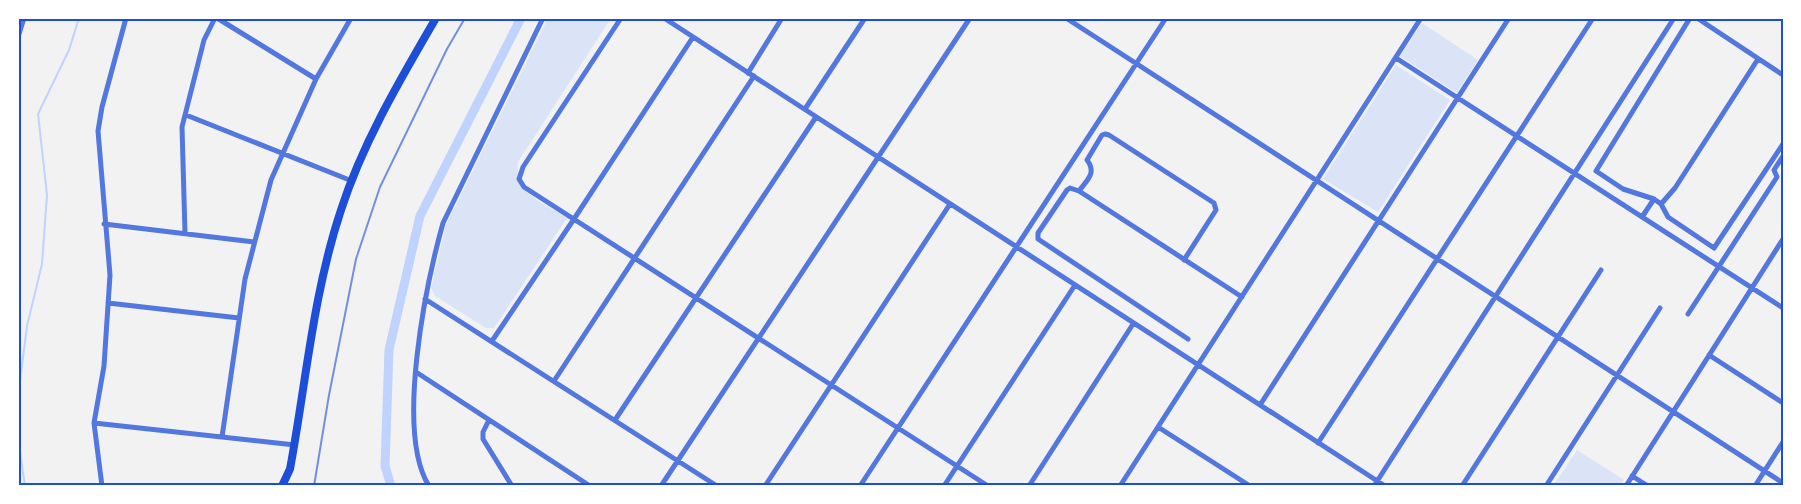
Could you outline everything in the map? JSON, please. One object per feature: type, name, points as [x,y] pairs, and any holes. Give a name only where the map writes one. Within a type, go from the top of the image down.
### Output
[{"type":"main road","points":[[282,486],[290,469],[295,445],[318,294],[332,239],[352,181],[391,95],[436,18]]},
{"type":"street","points":[[18,37],[24,18]]},
{"type":"street","points":[[102,486],[94,423],[104,366],[110,263],[104,224],[99,124],[126,18]]},
{"type":"street","points":[[185,233],[181,137],[204,40],[216,18],[316,79]]},
{"type":"street","points":[[222,436],[245,279],[271,180],[316,79],[351,18]]},
{"type":"street","points":[[429,486],[421,471],[418,456],[414,407],[425,299],[443,224],[543,18]]},
{"type":"street","points":[[621,18],[523,167],[519,179],[524,187],[988,486]]},
{"type":"street","points":[[664,18],[673,21],[751,75],[1260,405],[1376,484],[1385,486]]},
{"type":"street","points":[[554,381],[751,75],[782,18]]},
{"type":"street","points":[[805,110],[865,18]]},
{"type":"street","points":[[662,486],[970,18]]},
{"type":"street","points":[[1066,18],[1783,483]]},
{"type":"street","points":[[860,486],[1166,18]]},
{"type":"street","points":[[1120,486],[1421,18]]},
{"type":"street","points":[[1260,405],[1509,18]]},
{"type":"street","points":[[1318,443],[1593,18]]},
{"type":"street","points":[[1376,484],[1674,18]]},
{"type":"street","points":[[1690,18],[1596,171],[1623,189],[1654,199],[1661,204],[1668,217],[1714,248],[1783,144]]},
{"type":"street","points":[[1697,18],[1783,75]]},
{"type":"street","points":[[492,341],[693,37]]},
{"type":"street","points":[[1396,58],[1783,309]]},
{"type":"street","points":[[1661,204],[1675,188],[1758,59]]},
{"type":"street","points":[[186,115],[352,181]]},
{"type":"street","points":[[615,420],[816,117]]},
{"type":"street","points":[[1079,191],[1092,172],[1088,157],[1102,135],[1105,134],[1214,203],[1216,210],[1184,260]]},
{"type":"street","points":[[1688,314],[1777,177],[1774,170],[1783,156]]},
{"type":"street","points":[[1188,339],[1040,242],[1038,233],[1067,190],[1070,188],[1079,191],[1242,297]]},
{"type":"street","points":[[1642,217],[1654,199]]},
{"type":"street","points":[[765,486],[950,204]]},
{"type":"street","points":[[104,224],[254,242]]},
{"type":"street","points":[[1626,486],[1783,239]]},
{"type":"street","points":[[1462,486],[1601,270]]},
{"type":"street","points":[[944,486],[1075,285]]},
{"type":"street","points":[[425,299],[717,486]]},
{"type":"street","points":[[108,303],[239,318]]},
{"type":"street","points":[[1546,486],[1660,308]]},
{"type":"street","points":[[1029,486],[1133,324]]},
{"type":"street","points":[[1709,355],[1783,403]]},
{"type":"street","points":[[416,372],[590,486]]},
{"type":"street","points":[[489,420],[483,432],[483,439],[512,486]]},
{"type":"street","points":[[94,423],[295,445]]},
{"type":"street","points":[[1158,427],[1249,486]]},
{"type":"street","points":[[1755,486],[1783,442]]},
{"type":"street","points":[[1632,476],[1648,486]]},
{"type":"shaded area","points":[[548,18],[611,18],[518,162],[518,173],[525,190],[567,218],[494,328],[486,328],[435,296],[431,288],[446,225]]},
{"type":"shaded area","points":[[1422,23],[1478,60],[1457,93],[1400,56]]},
{"type":"shaded area","points":[[1396,65],[1450,100],[1378,212],[1323,179]]},
{"type":"shaded area","points":[[1577,450],[1624,480],[1620,486],[1553,486]]},
{"type":"waterway","points":[[25,486],[20,452],[19,389],[27,326],[42,264],[47,195],[38,114],[69,50],[79,18]]},
{"type":"waterway","points":[[391,486],[385,466],[389,350],[420,216],[521,18]]},
{"type":"railway","points":[[314,486],[329,395],[356,259],[380,187],[447,49],[465,18]]}]
